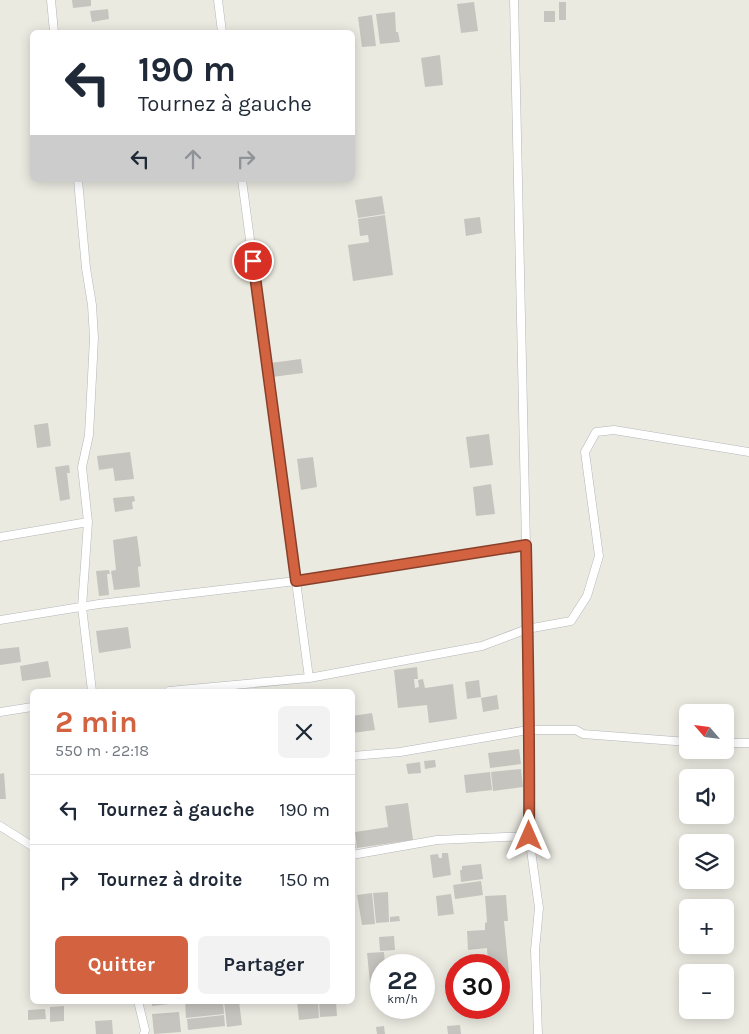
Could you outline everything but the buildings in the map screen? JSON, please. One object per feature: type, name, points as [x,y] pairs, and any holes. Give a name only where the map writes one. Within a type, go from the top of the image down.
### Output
[{"type":"street","points":[[51,0],[54,30]]},
{"type":"street","points":[[218,0],[222,30]]},
{"type":"street","points":[[514,0],[530,765],[529,836],[540,908],[535,950],[538,1034]]},
{"type":"street","points":[[78,182],[94,338],[94,375],[89,435],[82,467],[88,522],[82,607],[92,689]]},
{"type":"street","points":[[242,182],[309,678]]},
{"type":"street","points":[[191,689],[309,678],[482,646],[527,629],[571,621],[587,596],[599,556],[585,452],[596,432],[614,430],[749,452]]},
{"type":"street","points":[[0,537],[88,522]]},
{"type":"street","points":[[0,620],[82,607],[296,581],[526,545]]},
{"type":"street","points":[[0,712],[30,707]]},
{"type":"street","points":[[355,756],[400,752],[528,730],[576,730],[583,734],[679,741]]},
{"type":"street","points":[[734,743],[749,743]]},
{"type":"street","points":[[0,826],[30,845]]},
{"type":"street","points":[[355,854],[438,840],[529,836]]},
{"type":"street","points":[[139,1004],[145,1030],[144,1034]]},
{"type":"route","points":[[253,261],[296,581],[526,545],[530,765],[529,836]]}]
